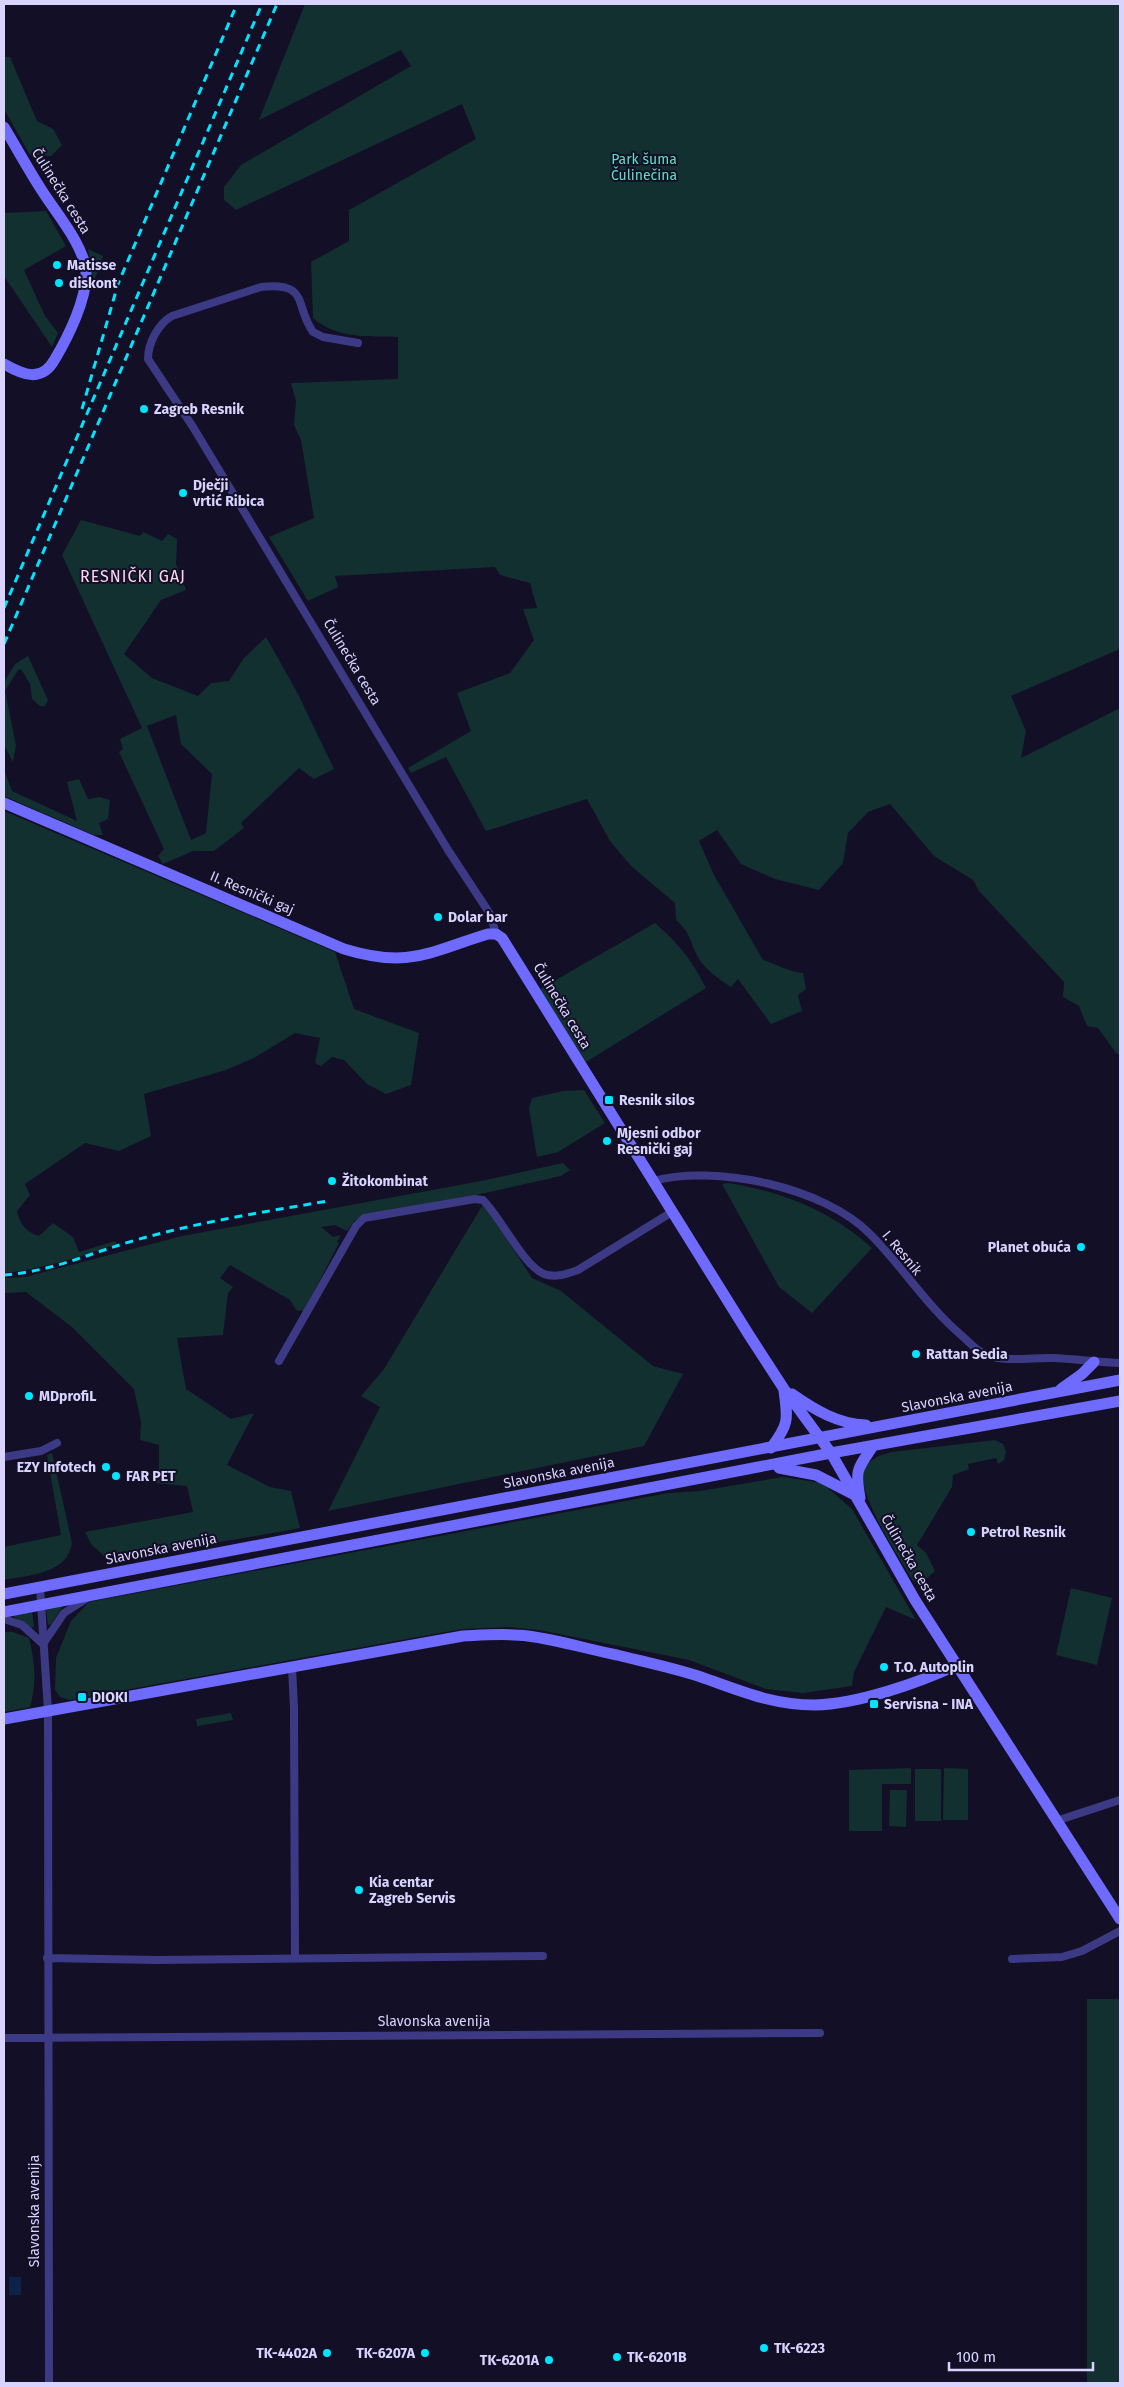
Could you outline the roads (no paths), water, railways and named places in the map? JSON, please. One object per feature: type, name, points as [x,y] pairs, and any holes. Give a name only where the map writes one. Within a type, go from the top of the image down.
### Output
[{"type":"street","name":"Čulinečka cesta","points":[[4,127],[77,244],[86,271],[84,291],[75,317],[57,356],[44,373],[35,376],[21,374],[4,364]]},
{"type":"street","name":"Čulinečka cesta","points":[[358,343],[323,337],[313,332],[298,297],[293,291],[273,286],[261,287],[180,312],[164,320],[158,328],[148,353],[148,359],[192,427],[443,841],[490,914],[496,934],[508,946],[784,1389],[831,1453],[916,1600],[1120,1920]]},
{"type":"street","name":"II. Resnički gaj","points":[[4,803],[336,945],[368,956],[405,959],[422,957],[488,934],[496,934]]},
{"type":"street","name":"I. Resnik","points":[[653,1181],[675,1176],[728,1175],[795,1191],[825,1204],[869,1233],[924,1299],[950,1326],[982,1353],[1002,1358],[1053,1358],[1120,1363]]},
{"type":"street","points":[[279,1360],[356,1226],[364,1218],[468,1200],[482,1200],[532,1266],[545,1274],[561,1276],[578,1270],[672,1212]]},
{"type":"street","points":[[1056,1392],[1082,1374],[1094,1362]]},
{"type":"street","name":"Slavonska avenija","points":[[4,1594],[887,1427],[1120,1380]]},
{"type":"street","points":[[784,1389],[807,1405],[832,1418],[852,1425],[887,1427]]},
{"type":"street","points":[[771,1448],[784,1430],[787,1422],[784,1389]]},
{"type":"street","points":[[4,1612],[831,1453],[1120,1401]]},
{"type":"street","points":[[4,1457],[41,1451],[57,1443]]},
{"type":"street","points":[[859,1500],[857,1472],[872,1446]]},
{"type":"street","points":[[764,1467],[794,1469],[816,1475],[859,1500]]},
{"type":"street","name":"Slavonska avenija","points":[[40,1587],[48,1711],[49,2383]]},
{"type":"street","points":[[4,1618],[22,1625],[43,1644],[64,1613],[92,1595]]},
{"type":"street","points":[[4,1719],[463,1636],[479,1635],[526,1636],[602,1652],[701,1677],[757,1698],[790,1704],[816,1705],[866,1697],[917,1681],[957,1665]]},
{"type":"street","points":[[292,1667],[294,1708],[295,1958]]},
{"type":"street","points":[[1056,1821],[1120,1800]]},
{"type":"street","points":[[1012,1959],[1062,1957],[1082,1951],[1120,1931]]},
{"type":"street","points":[[47,1958],[156,1960],[543,1956]]},
{"type":"street","name":"Slavonska avenija","points":[[4,2038],[820,2033]]},
{"type":"water","points":[[9,2277],[21,2277],[21,2295],[9,2295]]},
{"type":"railway","points":[[82,409],[118,284],[237,4]]},
{"type":"railway","points":[[4,608],[262,4]]},
{"type":"railway","points":[[4,644],[277,4]]},
{"type":"railway","points":[[4,1275],[56,1266],[136,1240],[183,1228],[328,1201]]},
{"type":"place","name":"Matisse","points":[[57,265]]},
{"type":"place","name":"diskont","points":[[59,283]]},
{"type":"place","name":"Zagreb Resnik","points":[[144,409]]},
{"type":"place","name":"Dječji vrtić Ribica","points":[[183,493]]},
{"type":"place","name":"Dolar bar","points":[[438,917]]},
{"type":"place","name":"Resnik silos","points":[[609,1100]]},
{"type":"place","name":"Mjesni odbor Resnički gaj","points":[[607,1141]]},
{"type":"place","name":"Žitokombinat","points":[[332,1181]]},
{"type":"place","name":"Planet obuća","points":[[1081,1247]]},
{"type":"place","name":"Rattan Sedia","points":[[916,1354]]},
{"type":"place","name":"MDprofiL","points":[[29,1396]]},
{"type":"place","name":"EZY Infotech","points":[[106,1467]]},
{"type":"place","name":"FAR PET","points":[[116,1476]]},
{"type":"place","name":"Petrol Resnik","points":[[971,1532]]},
{"type":"place","name":"T.O. Autoplin","points":[[884,1667]]},
{"type":"place","name":"DIOKI","points":[[82,1697]]},
{"type":"place","name":"Servisna - INA","points":[[874,1704]]},
{"type":"place","name":"Kia centar Zagreb Servis","points":[[359,1890]]},
{"type":"place","name":"TK-6223","points":[[764,2348]]},
{"type":"place","name":"TK-4402A","points":[[327,2353]]},
{"type":"place","name":"TK-6207A","points":[[425,2353]]},
{"type":"place","name":"TK-6201B","points":[[617,2357]]},
{"type":"place","name":"TK-6201A","points":[[549,2360]]},
{"type":"district","name":"RESNIČKI GAJ","points":[[133,576]]},
{"type":"park label","name":"Park šuma Čulinečina","points":[[644,168]]}]
